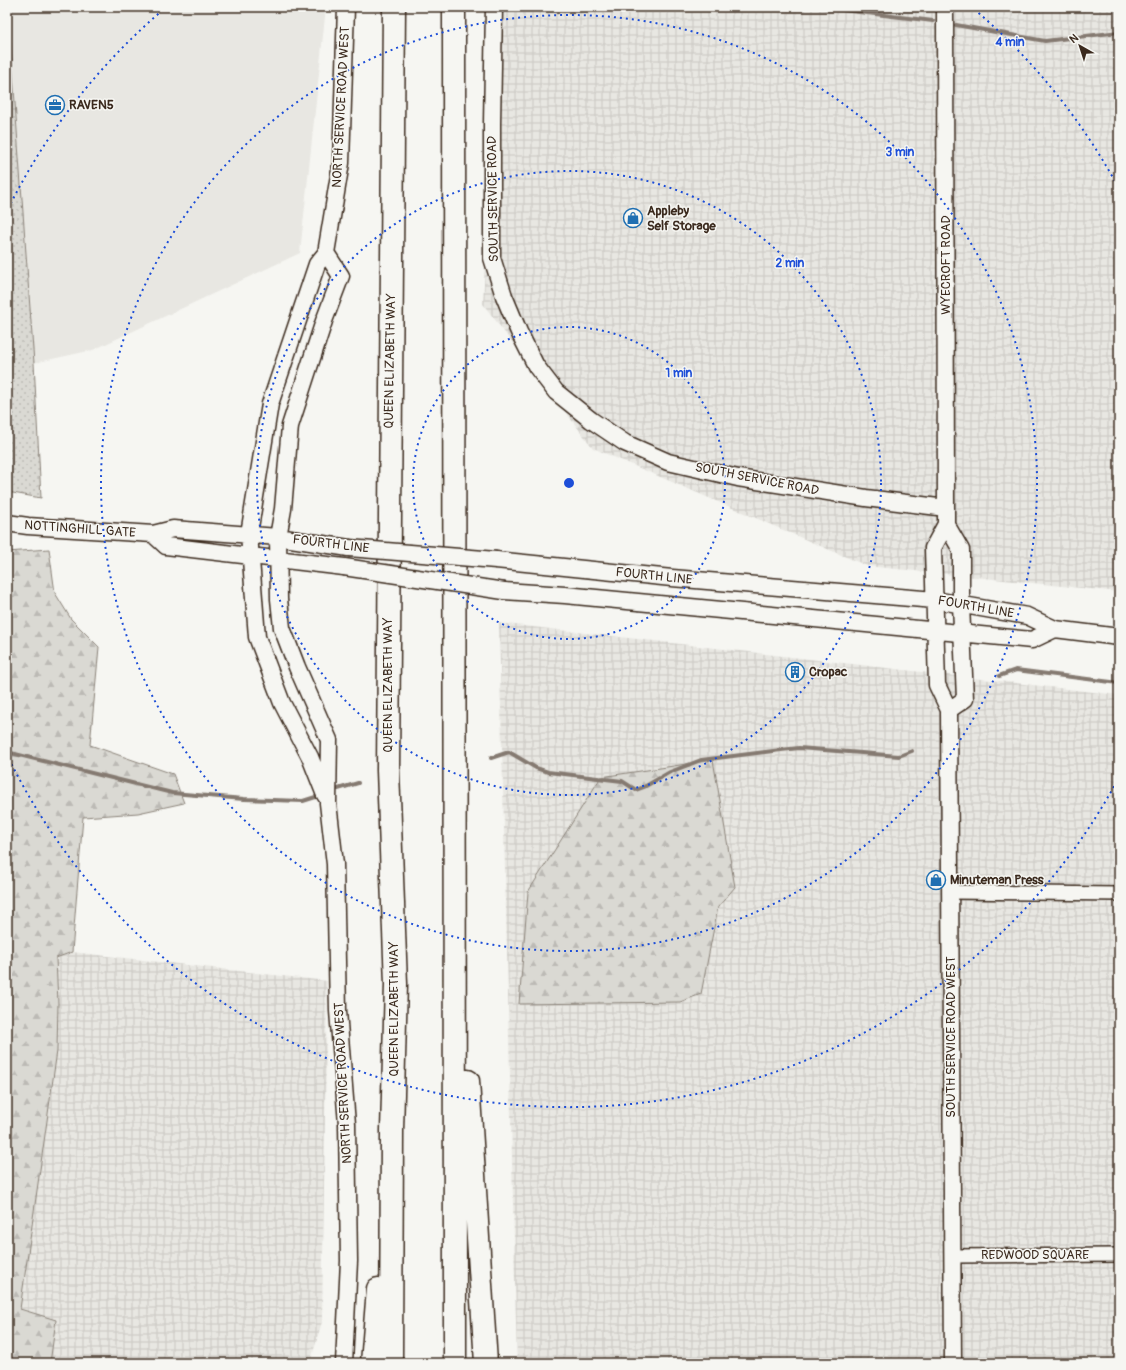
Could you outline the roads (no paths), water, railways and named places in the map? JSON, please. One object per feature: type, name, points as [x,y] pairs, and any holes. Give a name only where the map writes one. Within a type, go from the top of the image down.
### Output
[{"type":"highway","name":"QUEEN ELIZABETH WAY","points":[[391,1363],[392,1131],[396,984],[388,770],[394,7]]},
{"type":"highway","points":[[454,7],[455,1363]]},
{"type":"highway","points":[[455,1017],[468,1072],[486,1363]]},
{"type":"highway","points":[[372,1363],[392,1131]]},
{"type":"street","name":"NORTH SERVICE ROAD WEST","points":[[328,802],[310,757],[282,703],[257,637],[249,534],[270,404],[316,264],[326,253],[341,163],[346,7]]},
{"type":"street","name":"SOUTH SERVICE ROAD","points":[[494,7],[492,258],[504,296],[519,332],[536,366],[556,392],[591,420],[625,443],[668,462],[738,478],[866,498],[946,516]]},
{"type":"street","name":"WYECROFT ROAD","points":[[936,631],[933,548],[946,516],[944,7]]},
{"type":"street","name":"NORTH SERVICE ROAD WEST","points":[[326,253],[340,276],[290,426],[283,509],[278,537],[279,599],[282,628],[297,667],[329,740],[328,802],[335,864],[338,1011],[348,1124],[349,1261],[344,1363]]},
{"type":"street","name":"WYECROFT ROAD","points":[[946,516],[961,550],[961,604],[963,634]]},
{"type":"street","name":"NOTTINGHILL GATE","points":[[7,523],[28,526],[153,534],[173,528],[249,534]]},
{"type":"street","name":"NOTTINGHILL GATE","points":[[153,534],[166,546],[251,556]]},
{"type":"street","name":"FOURTH LINE","points":[[249,534],[349,548],[496,560],[672,578],[935,600],[1027,616],[1055,629],[1119,637]]},
{"type":"street","name":"FOURTH LINE","points":[[251,556],[344,567],[504,591],[565,595],[963,634],[1032,640],[1055,629]]},
{"type":"street","name":"SOUTH SERVICE ROAD WEST","points":[[936,631],[938,685],[949,710],[952,1363]]},
{"type":"street","points":[[949,710],[964,699],[963,634]]},
{"type":"street","points":[[950,892],[1119,894]]},
{"type":"street","name":"REDWOOD SQUARE","points":[[952,1256],[1119,1255]]},
{"type":"waterway","points":[[818,7],[933,21]]},
{"type":"waterway","points":[[956,25],[1045,41],[1119,32]]},
{"type":"waterway","points":[[999,676],[1016,670],[1119,683]]},
{"type":"waterway","points":[[491,758],[509,752],[536,768],[548,772],[622,781],[636,790],[670,772],[701,760],[799,748],[899,756],[912,751]]},
{"type":"waterway","points":[[7,752],[172,793],[244,799],[303,801],[322,795]]},
{"type":"waterway","points":[[338,789],[358,783]]},
{"type":"place","name":"RAVEN5","points":[[55,105]]},
{"type":"place","name":"Appleby Self Storage","points":[[633,218]]},
{"type":"place","name":"Cropac","points":[[795,672]]},
{"type":"place","name":"Minuteman Press","points":[[936,880]]}]
